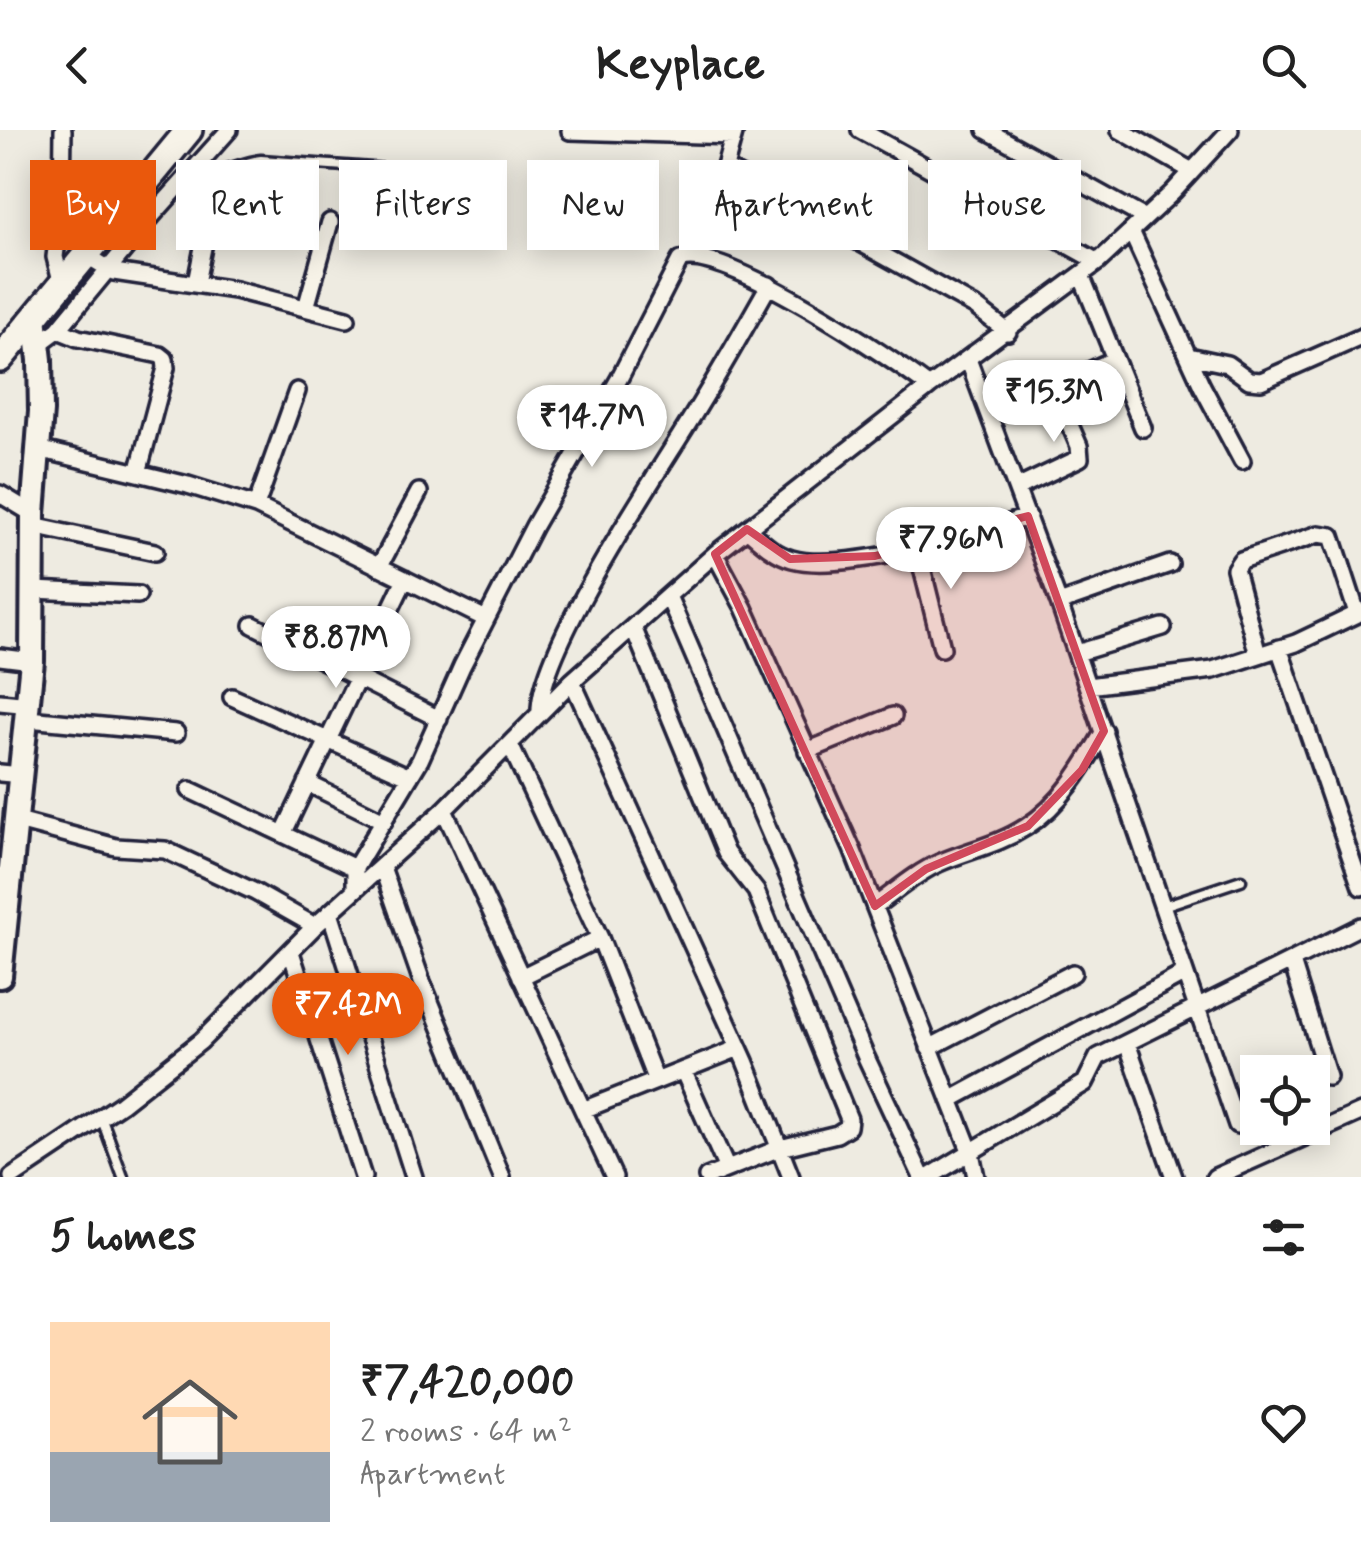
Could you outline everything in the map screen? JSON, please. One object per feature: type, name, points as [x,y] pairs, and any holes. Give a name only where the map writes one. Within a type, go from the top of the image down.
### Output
[{"type":"main road","points":[[156,170],[189,130]]},
{"type":"main road","points":[[0,359],[90,250]]},
{"type":"street","points":[[62,284],[54,257],[62,202],[63,130]]},
{"type":"street","points":[[202,160],[229,130]]},
{"type":"street","points":[[860,130],[1098,262]]},
{"type":"street","points":[[986,130],[1145,218]]},
{"type":"street","points":[[1120,130],[1192,171]]},
{"type":"street","points":[[12,1177],[101,1117],[201,1041],[315,926],[444,810],[572,681],[715,554],[929,387],[1098,262],[1230,130]]},
{"type":"street","points":[[570,131],[734,133],[726,160]]},
{"type":"street","points":[[156,211],[176,189]]},
{"type":"street","points":[[306,308],[330,222]]},
{"type":"street","points":[[1130,231],[1242,461]]},
{"type":"street","points":[[38,344],[58,330],[124,250]]},
{"type":"street","points":[[196,283],[203,250]]},
{"type":"street","points":[[700,259],[702,250]]},
{"type":"street","points":[[873,250],[976,307],[1008,332]]},
{"type":"street","points":[[86,255],[108,270],[129,276],[196,283],[347,318]]},
{"type":"street","points":[[355,890],[355,868],[410,777],[534,526],[619,379],[676,265],[686,256],[769,285],[929,387]]},
{"type":"street","points":[[1081,275],[1142,428]]},
{"type":"street","points":[[540,714],[542,685],[564,636],[769,285]]},
{"type":"street","points":[[0,976],[7,862],[18,820],[11,774],[29,712],[32,662],[33,520],[41,411],[34,317]]},
{"type":"street","points":[[58,330],[78,338],[160,354],[165,360],[138,473]]},
{"type":"street","points":[[1189,356],[1227,364],[1249,380],[1261,381],[1361,337]]},
{"type":"street","points":[[968,359],[1060,602],[1236,1125]]},
{"type":"street","points":[[992,418],[1116,359]]},
{"type":"street","points":[[1017,488],[1080,458],[1079,446],[1054,388]]},
{"type":"street","points":[[256,506],[297,391]]},
{"type":"street","points":[[38,449],[256,506],[486,619]]},
{"type":"street","points":[[379,567],[419,492]]},
{"type":"street","points":[[0,494],[33,520],[155,552]]},
{"type":"street","points":[[747,529],[771,550],[790,559],[811,562],[875,556],[974,536],[1028,516]]},
{"type":"street","points":[[1088,686],[1186,676],[1258,655],[1321,633],[1359,613],[1332,536],[1318,534],[1242,560],[1235,569],[1258,655]]},
{"type":"street","points":[[916,548],[942,648]]},
{"type":"street","points":[[715,554],[744,608],[852,849],[971,1153],[976,1177]]},
{"type":"street","points":[[1060,602],[1170,564]]},
{"type":"street","points":[[283,834],[405,579]]},
{"type":"street","points":[[34,590],[138,595]]},
{"type":"street","points":[[668,596],[866,1057],[926,1177],[1085,1083],[1098,1057],[1361,926]]},
{"type":"street","points":[[252,625],[438,719]]},
{"type":"street","points":[[633,627],[726,852],[756,891],[849,1119],[844,1131],[780,1148],[708,1177]]},
{"type":"street","points":[[1077,654],[1163,628]]},
{"type":"street","points":[[1279,648],[1361,886]]},
{"type":"street","points":[[0,657],[32,662]]},
{"type":"street","points":[[572,681],[739,1048],[791,1177]]},
{"type":"street","points":[[232,697],[410,777]]},
{"type":"street","points":[[0,702],[29,712],[176,733]]},
{"type":"street","points":[[807,751],[893,716]]},
{"type":"street","points":[[874,906],[926,870],[987,848],[1028,826],[1047,811],[1082,770],[1104,731]]},
{"type":"street","points":[[510,744],[600,938],[656,1080]]},
{"type":"street","points":[[307,783],[384,821]]},
{"type":"street","points":[[190,790],[355,868]]},
{"type":"street","points":[[444,810],[614,1177]]},
{"type":"street","points":[[18,820],[116,847],[166,850],[255,892],[315,926]]},
{"type":"street","points":[[382,867],[422,982],[502,1177]]},
{"type":"street","points":[[330,912],[414,1177]]},
{"type":"street","points":[[521,978],[600,938]]},
{"type":"street","points":[[291,952],[364,1177]]},
{"type":"street","points":[[1292,962],[1321,1055]]},
{"type":"street","points":[[929,1048],[1073,973]]},
{"type":"street","points":[[950,1100],[1184,973]]},
{"type":"street","points":[[1126,1043],[1174,1177]]},
{"type":"street","points":[[583,1110],[739,1048]]},
{"type":"street","points":[[684,1070],[727,1169]]},
{"type":"street","points":[[1216,1177],[1361,1112]]},
{"type":"lane","points":[[1163,906],[1242,880]]},
{"type":"lane","points":[[101,1117],[123,1177]]},
{"type":"highlighted area","points":[[1028,516],[1104,731],[1082,770],[1028,826],[926,869],[875,906],[715,554],[747,529],[790,559],[875,556]]}]
